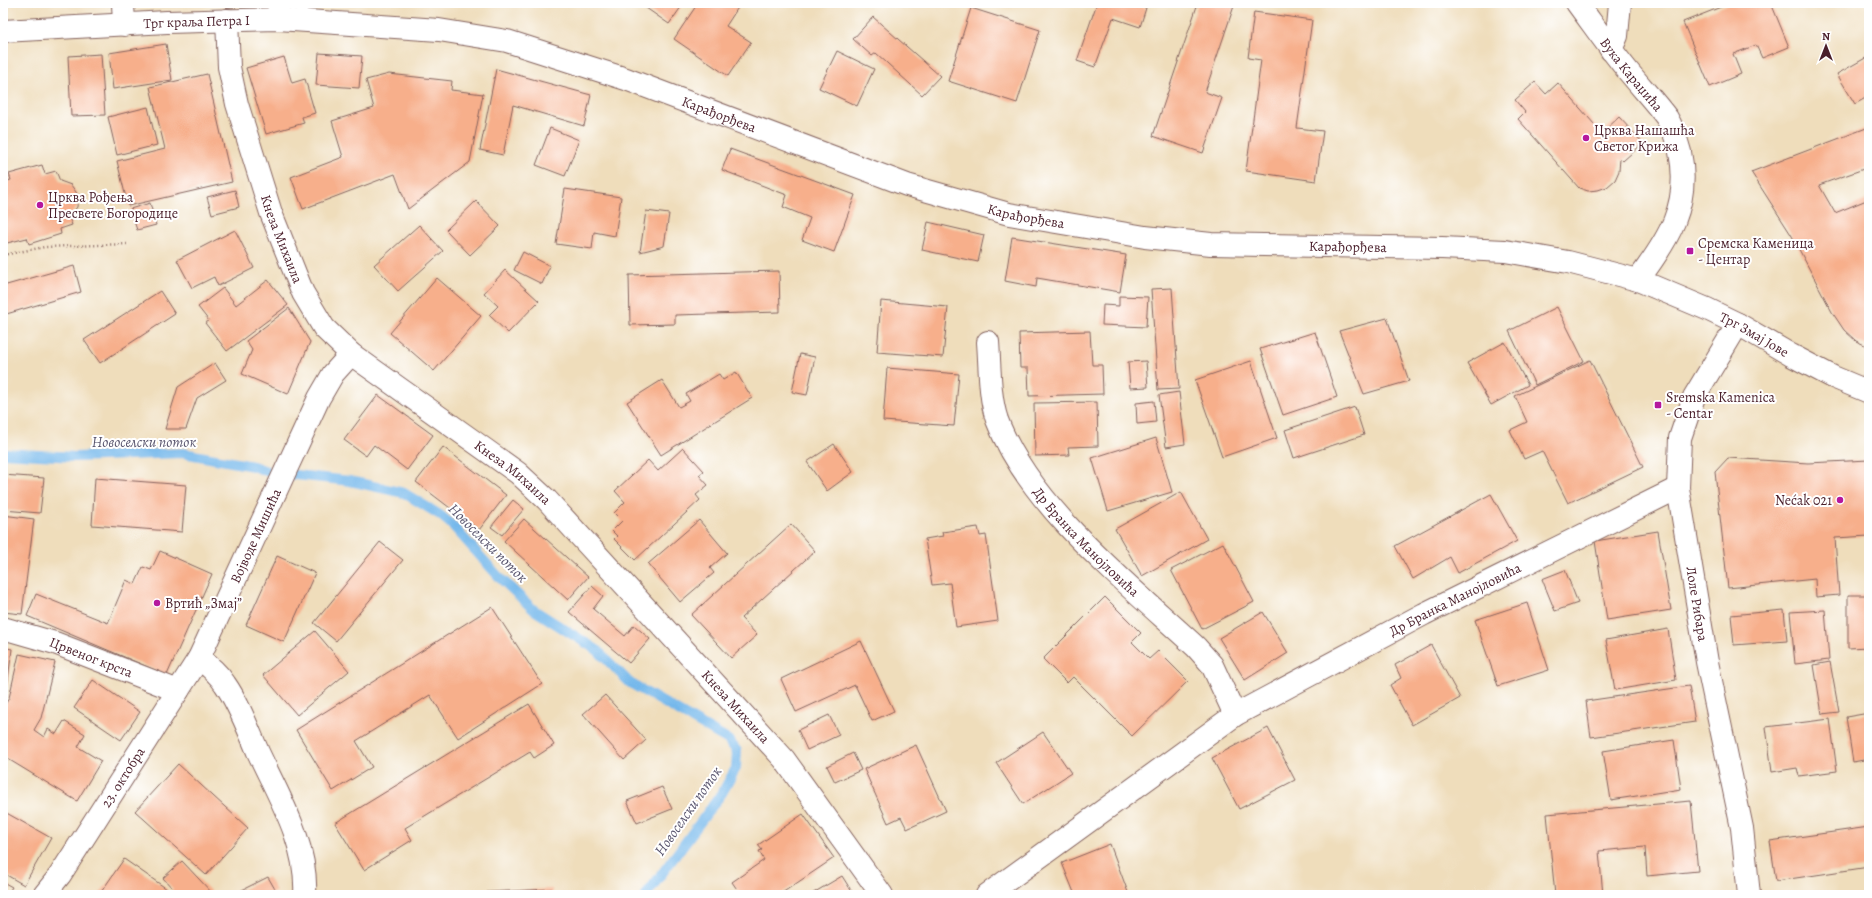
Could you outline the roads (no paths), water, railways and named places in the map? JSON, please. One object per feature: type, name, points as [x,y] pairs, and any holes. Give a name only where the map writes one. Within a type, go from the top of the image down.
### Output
[{"type":"street","points":[[123,3],[124,25]]},
{"type":"street","name":"Вука Караџића","points":[[1577,3],[1611,50],[1668,120],[1678,143],[1683,166],[1684,188],[1677,215],[1661,250],[1638,280]]},
{"type":"street","points":[[1611,50],[1617,36],[1620,3]]},
{"type":"street","name":"Трг краља Петра I","points":[[3,31],[227,20],[279,11],[439,30]]},
{"type":"street","name":"Кнеза Михаила","points":[[227,20],[229,67],[237,104],[271,213],[303,293],[324,328],[352,354],[512,469],[547,500],[784,759],[882,895]]},
{"type":"street","name":"Карађорђева","points":[[439,30],[507,41],[626,79],[907,185],[1009,214],[1145,237],[1210,244],[1442,248],[1505,251],[1568,262],[1638,280]]},
{"type":"street","name":"Трг Змај Јове","points":[[1638,280],[1707,309],[1738,324],[1819,370],[1869,392]]},
{"type":"street","name":"Лоле Рибара","points":[[1738,324],[1694,397],[1680,438],[1678,488],[1708,662],[1742,828],[1750,895]]},
{"type":"street","name":"Др Бранка Манојловића","points":[[988,342],[991,385],[997,419],[1009,448],[1048,503],[1081,540],[1196,647],[1212,665],[1235,715]]},
{"type":"street","name":"Војводе Мишића","points":[[199,658],[319,398],[333,374],[352,354]]},
{"type":"street","name":"Др Бранка Манојловића","points":[[987,895],[1235,715],[1424,614],[1678,488]]},
{"type":"street","name":"Црвеног крста","points":[[3,628],[55,643],[178,691]]},
{"type":"street","points":[[199,658],[217,673],[231,694],[289,820],[300,848],[305,872],[305,895]]},
{"type":"street","name":"23. октобра","points":[[44,895],[60,875],[199,658]]},
{"type":"waterway","name":"Новоселски поток","points":[[3,453],[75,457],[183,453],[253,466],[269,472],[350,481],[404,493],[440,515],[452,525],[499,577],[534,610],[597,650],[630,683],[728,740],[737,751],[736,768],[722,793],[646,895]]},
{"type":"place","name":"Црква Нашашћа Светог Крижа","points":[[1586,138]]},
{"type":"place","name":"Црква Рођења Пресвете Богородице","points":[[40,205]]},
{"type":"place","name":"Сремска Каменица - Центар","points":[[1690,251]]},
{"type":"place","name":"Sremska Kamenica - Centar","points":[[1658,405]]},
{"type":"place","name":"Nećak 021","points":[[1840,500]]},
{"type":"place","name":"Вртић „Змај”","points":[[157,603]]}]
